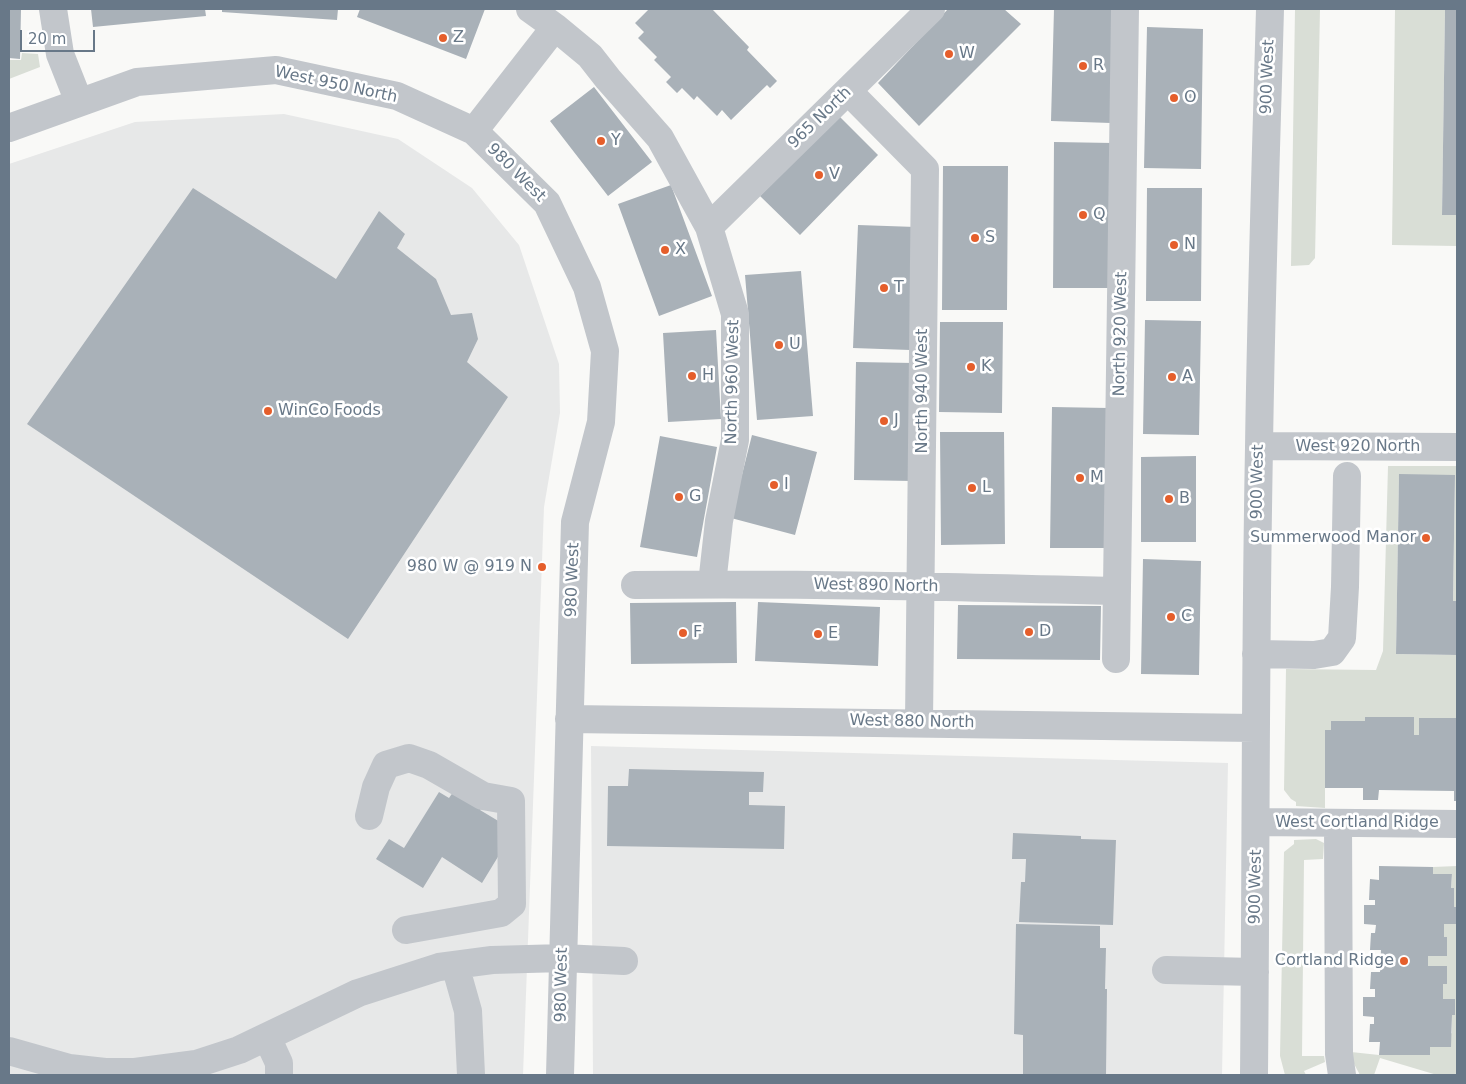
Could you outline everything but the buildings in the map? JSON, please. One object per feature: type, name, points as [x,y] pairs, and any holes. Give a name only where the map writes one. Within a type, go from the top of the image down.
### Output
[{"type":"street","points":[[53,9],[60,54],[79,102]]},
{"type":"street","name":"North 960 West","points":[[530,9],[590,56],[660,138],[709,227],[735,314],[735,440],[719,521],[712,584]]},
{"type":"street","name":"965 North","points":[[709,227],[931,9]]},
{"type":"street","name":"North 920 West","points":[[1116,659],[1125,9]]},
{"type":"street","name":"900 West","points":[[1254,1075],[1255,728],[1259,446],[1270,9]]},
{"type":"street","points":[[474,131],[555,27]]},
{"type":"street","name":"West 950 North","points":[[9,128],[138,82],[276,70],[397,96],[474,131]]},
{"type":"street","name":"North 940 West","points":[[848,91],[925,169],[922,586],[919,722]]},
{"type":"street","name":"980 West","points":[[474,131],[547,203],[587,287],[605,351],[601,422],[575,522],[560,1075]]},
{"type":"street","name":"West 920 North","points":[[1259,446],[1457,447]]},
{"type":"street","points":[[1256,654],[1314,655],[1332,652],[1342,638],[1347,476]]},
{"type":"street","name":"West 890 North","points":[[635,585],[922,586],[1117,591]]},
{"type":"street","name":"West 880 North","points":[[569,718],[1255,728]]},
{"type":"street","points":[[369,816],[376,787],[386,765],[409,758],[429,765],[483,796],[511,801],[512,904],[501,914],[406,930]]},
{"type":"street","name":"West Cortland Ridge","points":[[1256,822],[1457,824]]},
{"type":"street","points":[[1338,823],[1338,1054],[1342,1075]]},
{"type":"street","points":[[9,1051],[69,1068],[104,1074],[196,1064],[239,1050],[358,993],[439,967],[492,960],[563,958],[624,960]]},
{"type":"street","points":[[455,965],[468,1011],[471,1075]]},
{"type":"street","points":[[1166,970],[1255,972]]},
{"type":"street","points":[[267,1037],[279,1063],[279,1075]]},
{"type":"shaded area","points":[[1295,9],[1320,9],[1315,258],[1309,265],[1291,266]]},
{"type":"shaded area","points":[[1395,9],[1445,9],[1442,215],[1457,215],[1457,246],[1392,245]]},
{"type":"shaded area","points":[[22,53],[38,54],[40,67],[9,79],[9,60],[21,60]]},
{"type":"shaded area","points":[[284,114],[398,139],[472,188],[519,245],[559,364],[560,413],[544,507],[523,1075],[9,1075],[9,164],[135,122]]},
{"type":"shaded area","points":[[1388,466],[1457,466],[1457,601],[1453,601],[1455,476],[1399,475],[1396,654],[1457,655],[1457,718],[1420,718],[1419,735],[1414,735],[1365,717],[1365,721],[1331,721],[1331,730],[1325,730],[1325,808],[1296,806],[1296,802],[1284,790],[1286,669],[1376,670],[1383,651]]},
{"type":"shaded area","points":[[591,746],[1228,763],[1222,1075],[593,1075]]},
{"type":"shaded area","points":[[1316,839],[1324,843],[1323,859],[1304,860],[1302,1056],[1324,1056],[1325,1062],[1304,1071],[1306,1075],[1285,1075],[1280,1056],[1284,852],[1294,844],[1294,840]]},
{"type":"shaded area","points":[[1457,866],[1457,1075],[1437,1075],[1380,1058],[1374,1075],[1360,1075],[1353,1062],[1351,1052],[1379,1055],[1430,1055],[1430,1047],[1452,1033],[1452,1015],[1455,1015],[1455,1000],[1443,999],[1443,984],[1428,966],[1428,956],[1447,956],[1447,937],[1444,937],[1444,924],[1456,924],[1451,888],[1452,874],[1433,874],[1433,867]]},
{"type":"place","name":"Z","points":[[443,38]]},
{"type":"place","name":"W","points":[[949,54]]},
{"type":"place","name":"R","points":[[1083,66]]},
{"type":"place","name":"O","points":[[1174,98]]},
{"type":"place","name":"Y","points":[[601,141]]},
{"type":"place","name":"V","points":[[819,175]]},
{"type":"place","name":"Q","points":[[1083,215]]},
{"type":"place","name":"S","points":[[975,238]]},
{"type":"place","name":"N","points":[[1174,245]]},
{"type":"place","name":"X","points":[[665,250]]},
{"type":"place","name":"T","points":[[884,288]]},
{"type":"place","name":"U","points":[[779,345]]},
{"type":"place","name":"K","points":[[971,367]]},
{"type":"place","name":"H","points":[[692,376]]},
{"type":"place","name":"A","points":[[1172,377]]},
{"type":"place","name":"WinCo Foods","points":[[268,411]]},
{"type":"place","name":"J","points":[[884,421]]},
{"type":"place","name":"M","points":[[1080,478]]},
{"type":"place","name":"I","points":[[774,485]]},
{"type":"place","name":"L","points":[[972,488]]},
{"type":"place","name":"G","points":[[679,497]]},
{"type":"place","name":"B","points":[[1169,499]]},
{"type":"place","name":"Summerwood Manor","points":[[1426,538]]},
{"type":"place","name":"980 W @ 919 N","points":[[542,567]]},
{"type":"place","name":"C","points":[[1171,617]]},
{"type":"place","name":"D","points":[[1029,632]]},
{"type":"place","name":"F","points":[[683,633]]},
{"type":"place","name":"E","points":[[818,634]]},
{"type":"place","name":"Cortland Ridge","points":[[1404,961]]}]
